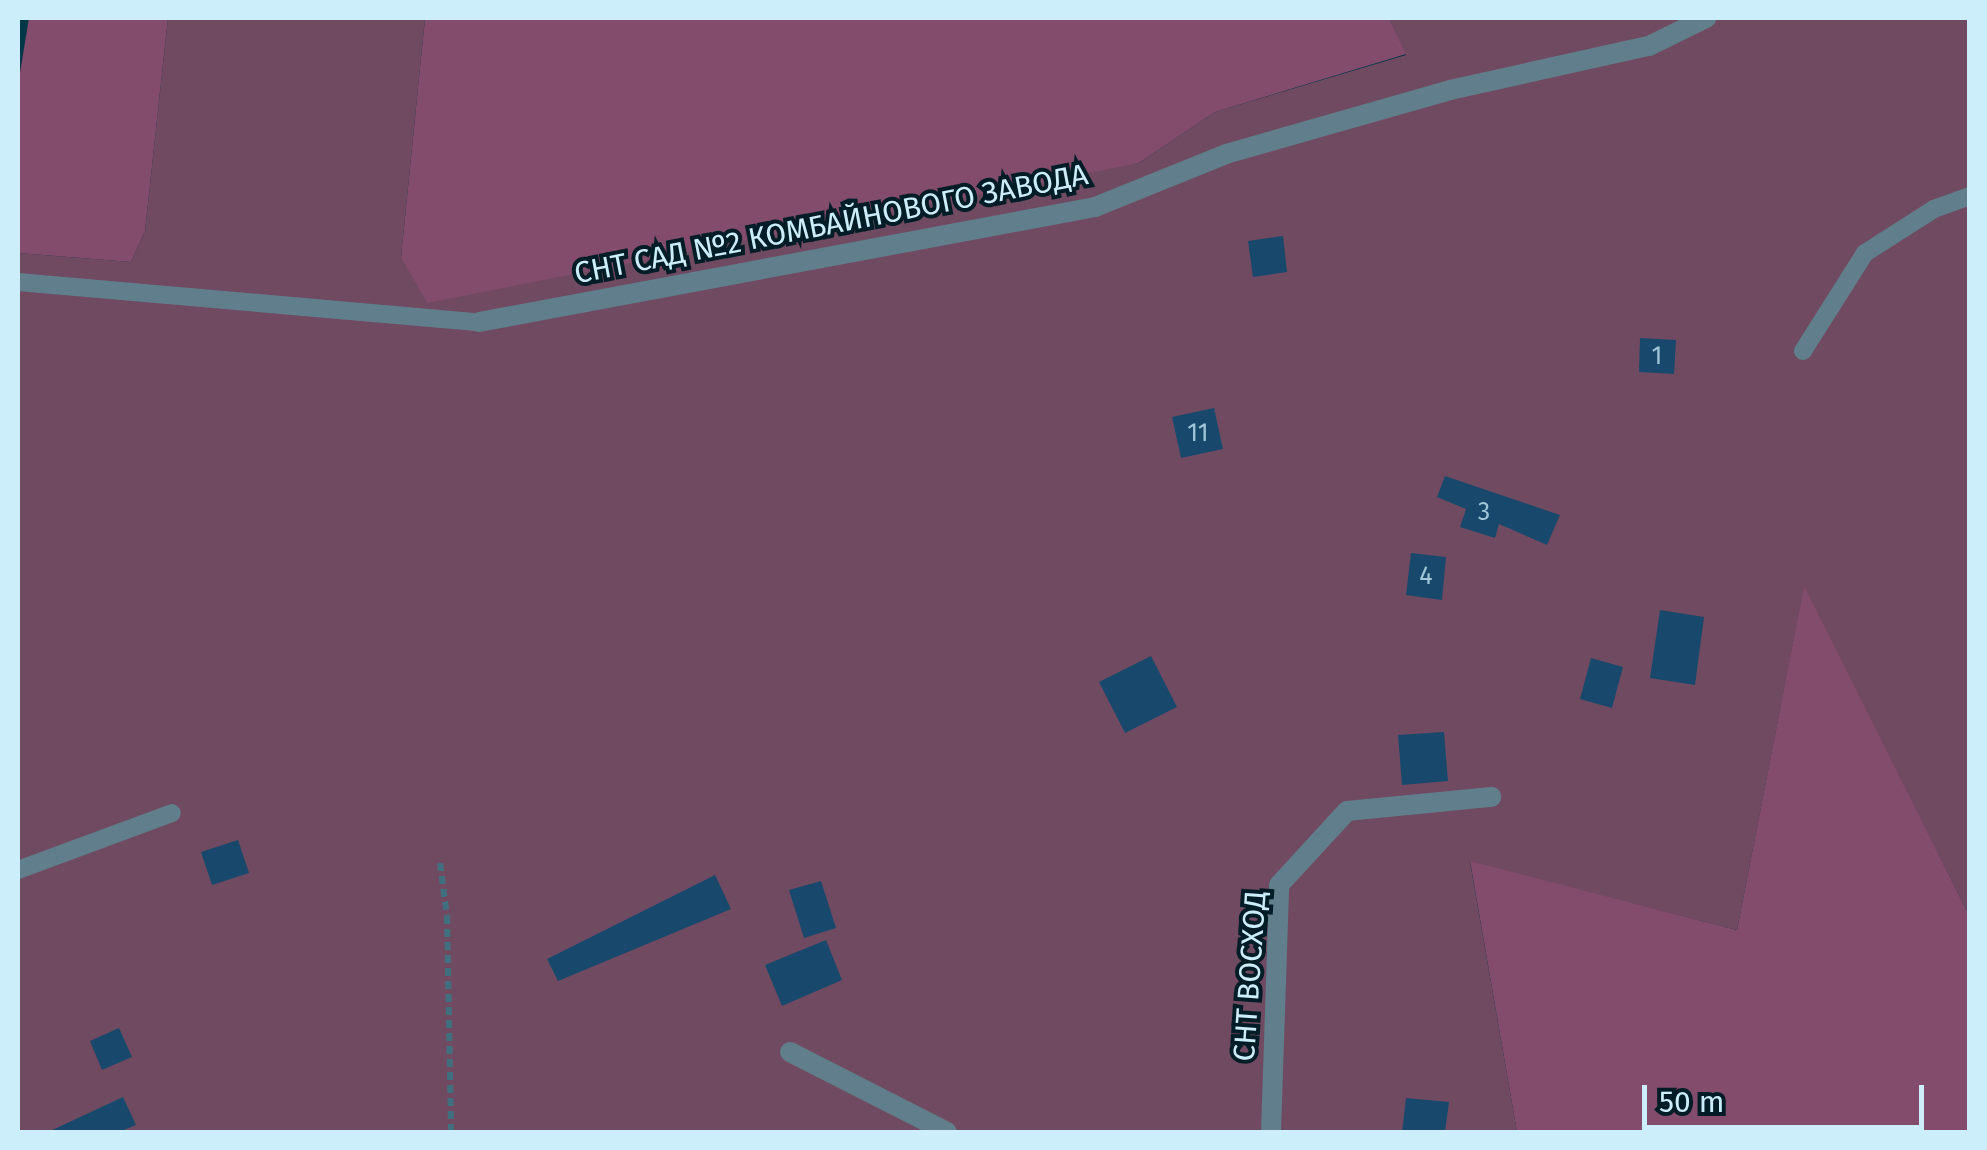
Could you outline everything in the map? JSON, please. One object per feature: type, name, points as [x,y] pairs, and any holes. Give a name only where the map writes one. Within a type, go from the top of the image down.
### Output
[{"type":"street","name":"СНТ САД №2 КОМБАЙНОВОГО ЗАВОДА","points":[[479,322],[1095,207],[1226,154],[1450,90],[1649,46],[1706,18]]},
{"type":"street","name":"СНТ ВОСХОД","points":[[1271,1132],[1280,886],[1348,811],[1491,797]]},
{"type":"street","points":[[790,1052],[947,1132]]},
{"type":"lane","points":[[1803,351],[1865,252],[1934,209],[1970,196]]},
{"type":"lane","points":[[18,282],[479,322]]},
{"type":"lane","points":[[18,870],[172,813]]},
{"type":"path","points":[[440,863],[447,916],[451,1132]]},
{"type":"shaded area","points":[[29,18],[168,18],[145,231],[131,262],[18,253],[18,85]]},
{"type":"shaded area","points":[[168,18],[425,18],[401,257],[1139,163],[1215,112],[1406,55],[1389,18],[1969,18],[1969,915],[1804,588],[1737,930],[1470,862],[1517,1132],[18,1132],[18,253],[131,262],[145,231]]},
{"type":"shaded area","points":[[425,18],[1389,18],[1406,54],[1215,112],[1139,163],[427,303],[401,257]]},
{"type":"shaded area","points":[[1804,586],[1969,915],[1969,1132],[1517,1132],[1470,861],[1737,930]]},
{"type":"building","points":[[1283,236],[1287,272],[1253,277],[1248,241]]},
{"type":"building","points":[[1640,338],[1676,340],[1674,374],[1639,372]]},
{"type":"building","points":[[1214,408],[1223,449],[1181,458],[1172,417]]},
{"type":"building","points":[[1445,476],[1560,515],[1547,545],[1499,524],[1495,538],[1460,527],[1466,509],[1437,497]]},
{"type":"building","points":[[1411,553],[1446,557],[1442,600],[1406,595]]},
{"type":"building","points":[[1660,610],[1704,617],[1695,685],[1650,678]]},
{"type":"building","points":[[1151,656],[1177,707],[1125,733],[1099,682]]},
{"type":"building","points":[[1591,658],[1623,667],[1612,708],[1580,699]]},
{"type":"building","points":[[1444,732],[1448,781],[1402,785],[1398,735]]},
{"type":"building","points":[[238,840],[249,873],[212,885],[201,852]]},
{"type":"building","points":[[715,875],[731,909],[558,981],[547,959]]},
{"type":"building","points":[[821,881],[836,928],[804,938],[789,890]]},
{"type":"building","points":[[826,940],[842,980],[782,1006],[765,965]]},
{"type":"building","points":[[119,1028],[132,1057],[102,1070],[90,1041]]},
{"type":"building","points":[[123,1097],[136,1125],[119,1132],[48,1132]]},
{"type":"building","points":[[1406,1098],[1449,1102],[1445,1132],[1402,1132]]}]
